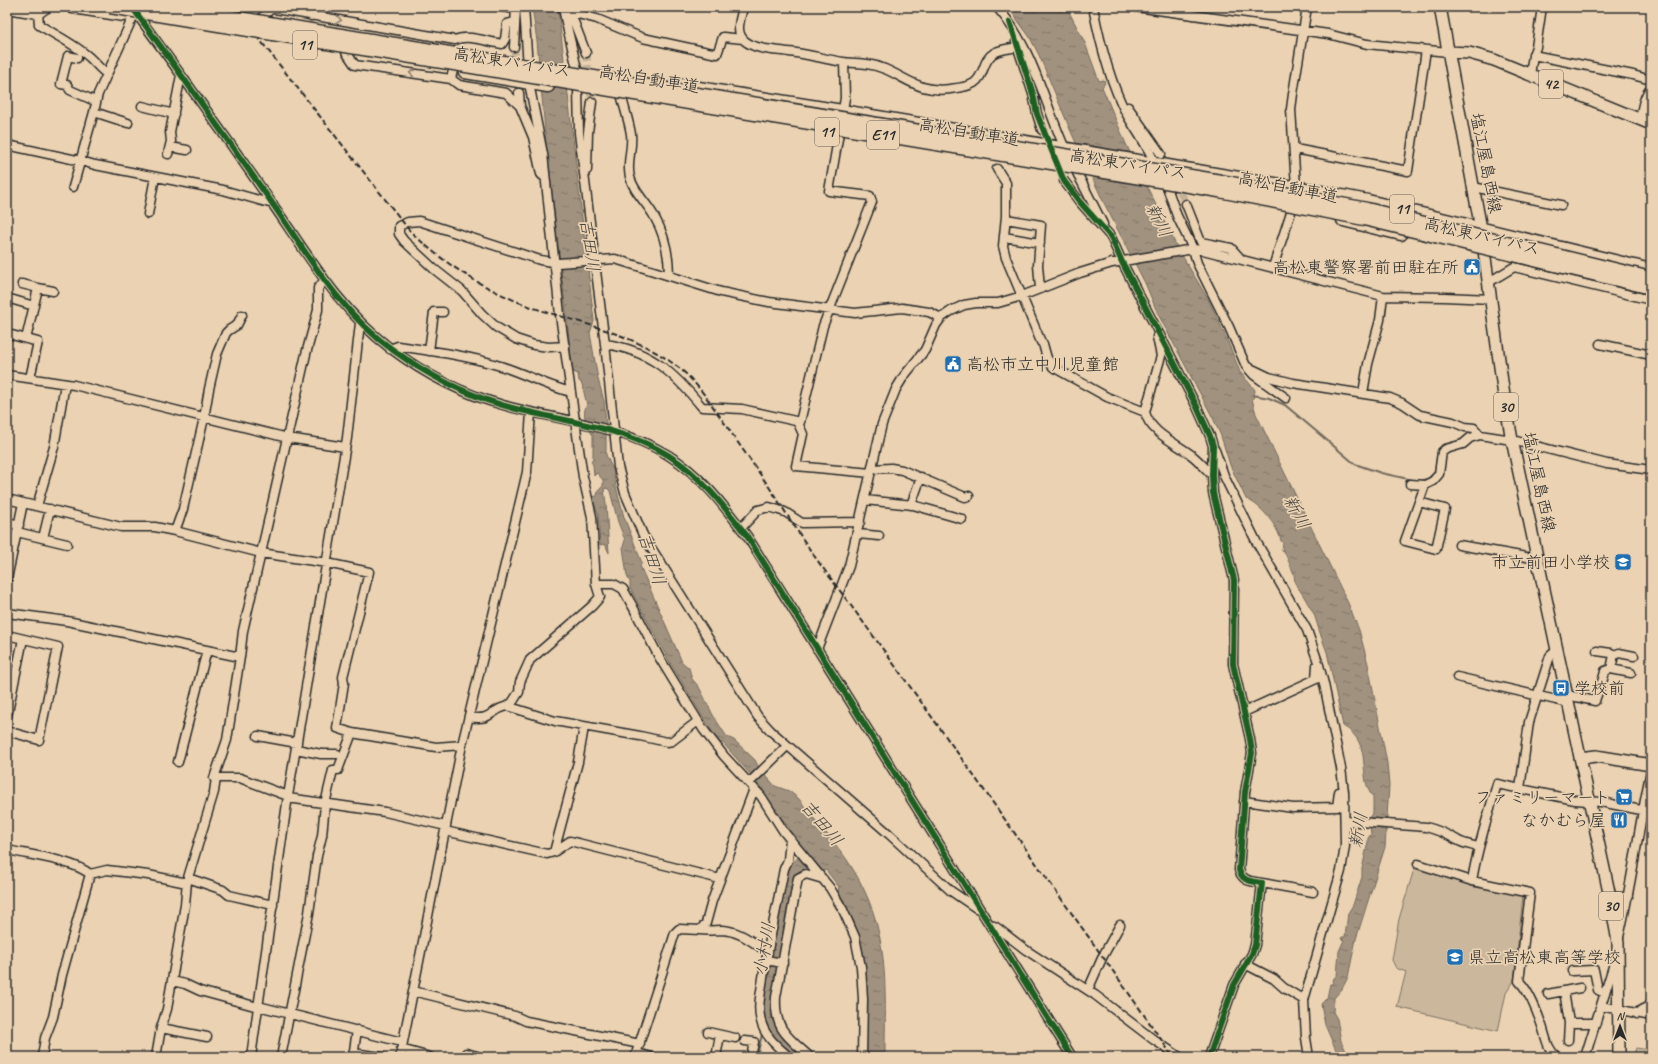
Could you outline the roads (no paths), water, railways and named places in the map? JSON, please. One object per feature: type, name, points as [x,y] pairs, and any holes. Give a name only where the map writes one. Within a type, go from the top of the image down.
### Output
[{"type":"highway","points":[[7,7],[41,10]]},
{"type":"highway","name":"高松東バイパス","points":[[73,7],[135,14],[346,52],[452,75],[532,83],[1080,174],[1218,195],[1292,209],[1651,293]]},
{"type":"highway","name":"高松自動車道","points":[[110,7],[1227,192],[1364,219],[1651,288]]},
{"type":"highway","name":"高松自動車道","points":[[173,7],[1242,184],[1367,209],[1651,278]]},
{"type":"highway","name":"高松東バイパス","points":[[203,7],[239,10],[262,17],[454,44],[532,62],[842,111],[1070,150],[1155,160],[1368,201],[1651,270]]},
{"type":"main road","name":"塩江屋島西線","points":[[1440,7],[1481,229],[1512,440],[1610,897],[1618,946],[1619,1057]]},
{"type":"main road","name":"42","points":[[1448,52],[1483,56],[1651,124]]},
{"type":"main road","points":[[1580,758],[1596,756],[1651,765]]},
{"type":"street","points":[[311,16],[314,7]]},
{"type":"street","points":[[502,7],[518,8]]},
{"type":"street","points":[[743,7],[739,28],[740,36],[746,42],[761,47],[844,62],[868,64],[883,68],[919,87],[934,90],[949,89],[974,83],[980,77],[985,61],[993,54],[1002,50],[1017,47]]},
{"type":"street","points":[[997,7],[1010,22],[1038,76],[1080,174],[1197,407],[1224,478],[1257,543],[1300,616],[1317,658],[1329,707],[1344,792],[1346,821],[1345,846],[1341,871],[1304,1000],[1305,1031],[1310,1057]]},
{"type":"street","points":[[1093,7],[1100,40],[1117,92],[1126,112],[1155,160]]},
{"type":"street","points":[[1136,7],[1328,34],[1367,44],[1448,52]]},
{"type":"street","points":[[1273,267],[1292,209],[1296,187],[1292,102],[1308,7]]},
{"type":"street","points":[[1530,75],[1542,7]]},
{"type":"street","points":[[514,47],[514,22],[518,8]]},
{"type":"street","points":[[469,717],[481,719],[487,717],[500,708],[512,704],[519,692],[520,682],[530,660],[592,606],[600,597],[596,584],[592,517],[583,477],[578,423],[571,392],[565,346],[557,262],[532,83],[532,62],[518,8]]},
{"type":"street","points":[[262,17],[270,9],[275,9],[454,44],[460,38],[502,44],[505,39],[507,24],[514,22]]},
{"type":"street","points":[[567,9],[597,19],[643,38],[717,54],[723,37],[743,39]]},
{"type":"street","points":[[567,9],[586,53]]},
{"type":"street","points":[[567,9],[565,18],[574,69]]},
{"type":"street","points":[[41,10],[39,25],[84,52],[93,60],[98,68],[107,74]]},
{"type":"street","points":[[73,186],[94,112],[95,101],[135,14],[182,75],[325,280],[360,323],[390,349],[441,380],[501,405],[578,423],[629,437],[668,455],[693,473],[720,502],[741,528],[1072,1057]]},
{"type":"street","points":[[1010,22],[1033,94],[1042,130]]},
{"type":"street","points":[[1295,149],[1408,171],[1426,50]]},
{"type":"street","points":[[1533,55],[1651,80]]},
{"type":"street","points":[[77,58],[68,56],[61,84],[68,85],[70,90],[95,101]]},
{"type":"street","points":[[605,344],[632,350],[656,361],[680,381],[702,407],[749,410],[800,422],[821,332],[872,202],[870,196],[829,191],[845,98],[844,62]]},
{"type":"street","points":[[182,75],[170,132],[169,151],[187,150]]},
{"type":"street","points":[[452,75],[459,84],[506,93],[520,106]]},
{"type":"street","points":[[1640,120],[1643,102],[1651,88]]},
{"type":"street","points":[[575,90],[592,260],[605,344],[617,459],[625,493],[643,535],[758,717],[787,746],[889,834],[951,891],[978,909]]},
{"type":"street","points":[[1117,92],[1155,160]]},
{"type":"street","points":[[519,93],[520,106],[533,137],[541,174],[546,179]]},
{"type":"street","points":[[622,98],[631,134],[631,152],[628,168],[630,178],[655,216],[669,257],[669,275]]},
{"type":"street","points":[[586,198],[588,132],[592,102]]},
{"type":"street","points":[[142,106],[174,114]]},
{"type":"street","points":[[94,112],[128,123]]},
{"type":"street","points":[[7,145],[81,160],[95,165],[223,190],[273,204]]},
{"type":"street","points":[[998,169],[1006,183],[1006,218],[1002,246],[1043,344],[1047,358],[1053,367],[1107,397],[1145,412]]},
{"type":"street","points":[[148,214],[155,177]]},
{"type":"street","points":[[1064,181],[1079,201],[1111,236]]},
{"type":"street","points":[[1473,186],[1561,205]]},
{"type":"street","points":[[1162,187],[1177,216],[1190,249],[1229,327],[1246,366],[1254,375],[1286,398]]},
{"type":"street","points":[[1186,204],[1201,242],[1230,248],[1242,260]]},
{"type":"street","points":[[1006,218],[1040,225],[1038,265],[1040,289]]},
{"type":"street","points":[[565,346],[549,347],[534,345],[516,339],[496,327],[482,314],[462,291],[434,269],[404,241],[399,234],[399,226],[408,222],[419,221],[540,260],[557,262],[616,259],[721,292],[749,298],[855,313],[902,308],[929,312],[941,318]]},
{"type":"street","points":[[1004,237],[1040,243]]},
{"type":"street","points":[[817,649],[849,566],[858,534],[882,424],[888,407],[904,376],[925,350],[941,318],[964,305],[976,303],[998,303],[1022,296],[1093,269],[1124,261],[1190,249],[1203,250],[1384,296],[1444,296],[1491,299]]},
{"type":"street","points":[[1489,282],[1514,267],[1651,300]]},
{"type":"street","points":[[214,778],[227,740],[240,657],[242,631],[288,438],[306,354],[315,324],[318,310],[318,288],[325,280]]},
{"type":"street","points":[[22,284],[53,292]]},
{"type":"street","points":[[26,339],[38,288]]},
{"type":"street","points":[[1363,393],[1368,364],[1380,320],[1384,296]]},
{"type":"street","points":[[7,298],[34,306]]},
{"type":"street","points":[[429,351],[434,312],[443,312]]},
{"type":"street","points":[[175,531],[183,509],[204,418],[208,389],[217,354],[226,333],[237,325],[242,315]]},
{"type":"street","points":[[251,1057],[288,797],[345,447],[360,323]]},
{"type":"street","points":[[1158,331],[1157,337],[1161,356],[1145,412],[1147,418],[1157,431],[1194,457],[1212,475]]},
{"type":"street","points":[[8,334],[38,342],[30,378]]},
{"type":"street","points":[[1600,344],[1651,355]]},
{"type":"street","points":[[390,349],[398,346],[496,364],[536,378],[559,389],[571,392]]},
{"type":"street","points":[[1246,366],[1270,377],[1293,383],[1390,398],[1402,403],[1420,415],[1474,428],[1480,435]]},
{"type":"street","points":[[7,375],[65,384],[288,438],[345,447]]},
{"type":"street","points":[[37,506],[54,448],[65,384]]},
{"type":"street","points":[[401,1049],[462,745],[527,472],[531,412]]},
{"type":"street","points":[[797,421],[803,434],[796,466],[871,471],[891,468],[902,470],[965,497],[969,496]]},
{"type":"street","points":[[1410,484],[1426,485],[1433,481],[1439,474],[1442,452],[1446,448],[1463,444],[1470,438],[1480,435],[1512,440],[1607,464],[1651,470]]},
{"type":"street","points":[[1213,446],[1213,493],[1234,580],[1235,591],[1232,657],[1252,753],[1244,801],[1239,870],[1241,876],[1248,880],[1313,892]]},
{"type":"street","points":[[911,504],[921,478]]},
{"type":"street","points":[[1419,502],[1445,509],[1436,549],[1404,541],[1419,502],[1426,485]]},
{"type":"street","points":[[7,499],[121,527],[155,527],[261,553],[327,563],[369,572],[343,677],[344,683],[337,728],[436,748],[462,745]]},
{"type":"street","points":[[865,500],[911,504],[962,519]]},
{"type":"street","points":[[7,579],[10,546],[18,528],[23,503]]},
{"type":"street","points":[[741,528],[758,510],[769,507],[785,512],[802,523],[860,522]]},
{"type":"street","points":[[43,538],[50,510]]},
{"type":"street","points":[[7,522],[43,538],[67,544]]},
{"type":"street","points":[[858,534],[879,536]]},
{"type":"street","points":[[1459,545],[1538,559]]},
{"type":"street","points":[[596,584],[614,584],[623,589],[634,607],[659,657],[698,721],[716,746],[761,796],[792,842],[823,879],[843,910],[855,937],[862,981],[862,1057]]},
{"type":"street","points":[[7,613],[67,621],[240,657]]},
{"type":"street","points":[[7,636],[58,647],[39,740],[7,731]]},
{"type":"street","points":[[7,717],[23,639]]},
{"type":"street","points":[[178,762],[207,650]]},
{"type":"street","points":[[1520,789],[1529,722],[1550,656],[1557,650]]},
{"type":"street","points":[[1597,651],[1610,653],[1614,656]]},
{"type":"street","points":[[1611,669],[1614,656],[1619,653],[1634,656]]},
{"type":"street","points":[[1244,712],[1316,679],[1317,658]]},
{"type":"street","points":[[1457,676],[1537,696],[1595,701],[1598,688],[1603,683],[1606,671],[1611,669],[1631,673]]},
{"type":"street","points":[[507,706],[555,722],[667,742],[672,741],[698,721]]},
{"type":"street","points":[[554,852],[578,762],[584,727]]},
{"type":"street","points":[[282,1057],[333,770],[338,770],[352,732]]},
{"type":"street","points":[[258,736],[321,754],[337,754]]},
{"type":"street","points":[[700,930],[706,923],[712,901],[752,786],[787,746]]},
{"type":"street","points":[[1585,1057],[1605,994],[1618,946],[1628,897],[1642,811],[1651,770]]},
{"type":"street","points":[[156,1057],[161,1028],[167,1009],[188,881],[214,792],[216,778],[240,778],[288,797],[385,812],[547,854],[554,852],[570,842],[720,879]]},
{"type":"street","points":[[1472,881],[1478,847],[1483,835],[1497,784],[1575,800],[1601,802],[1651,812]]},
{"type":"street","points":[[1244,801],[1293,808],[1337,807],[1339,792],[1344,792]]},
{"type":"street","points":[[1346,821],[1416,826],[1438,830],[1452,836],[1457,840],[1478,847]]},
{"type":"street","points":[[789,1057],[772,1041],[760,1020],[761,996],[767,956],[784,869],[792,842]]},
{"type":"street","points":[[7,850],[69,864],[85,870],[90,874]]},
{"type":"street","points":[[1418,864],[1472,881],[1530,893],[1519,981],[1524,986],[1541,1023],[1547,1045],[1557,1057]]},
{"type":"street","points":[[90,874],[107,870],[188,881],[223,890],[229,895],[273,905]]},
{"type":"street","points":[[42,1057],[45,1038],[53,1017],[62,975],[90,874]]},
{"type":"street","points":[[810,1057],[781,1030],[775,1010],[776,997],[798,878],[806,874],[823,879]]},
{"type":"street","points":[[1209,1057],[1234,985],[1252,954],[1255,945],[1262,883]]},
{"type":"street","points":[[1610,897],[1628,897]]},
{"type":"street","points":[[988,923],[996,927],[1026,950],[1088,990],[1154,1040],[1180,1057]]},
{"type":"street","points":[[1088,990],[1103,956],[1120,925]]},
{"type":"street","points":[[651,1057],[636,1055],[675,933],[679,929],[707,931],[724,930],[745,936],[767,956],[783,963]]},
{"type":"street","points":[[1245,964],[1274,979],[1284,988],[1304,1000]]},
{"type":"street","points":[[1572,971],[1594,970],[1598,990],[1605,994]]},
{"type":"street","points":[[172,981],[185,984],[200,991],[357,1030],[401,1049],[430,1057]]},
{"type":"street","points":[[1548,994],[1580,988]]},
{"type":"street","points":[[413,991],[515,1016],[526,1021],[640,1044]]},
{"type":"street","points":[[1564,991],[1569,1023],[1568,1040]]},
{"type":"street","points":[[1637,1014],[1641,1010],[1651,1005]]},
{"type":"street","points":[[1601,1006],[1651,1016]]},
{"type":"street","points":[[1569,1023],[1596,1022]]},
{"type":"street","points":[[161,1028],[207,1037]]},
{"type":"street","points":[[357,1030],[353,1055],[382,1057]]},
{"type":"street","points":[[708,1032],[735,1038]]},
{"type":"street","points":[[716,1057],[720,1035]]},
{"type":"street","points":[[745,1041],[754,1042],[751,1057]]},
{"type":"street","points":[[466,1052],[481,1057]]},
{"type":"water","points":[[532,7],[558,8],[594,321],[590,333],[598,379],[604,401],[606,455],[613,470],[624,517],[642,563],[640,566],[682,662],[689,668],[692,679],[699,687],[714,717],[727,737],[734,740],[755,760],[759,768],[775,786],[789,791],[799,799],[845,857],[864,889],[873,912],[883,958],[885,982],[885,1057],[865,1057],[865,976],[852,919],[844,900],[838,891],[839,887],[826,870],[823,871],[814,861],[794,875],[770,1009],[774,1025],[782,1037],[805,1057],[796,1057],[781,1044],[775,1038],[767,1024],[764,996],[787,875],[789,867],[805,850],[789,830],[789,827],[778,814],[757,782],[723,743],[719,743],[669,661],[630,588],[623,547],[625,540],[618,522],[610,491],[607,488],[604,489],[609,553],[605,544],[600,545],[598,514],[592,497],[597,496],[598,491],[603,486],[603,480],[597,473],[594,476],[591,461],[593,458],[593,435],[587,425],[585,416],[585,408],[587,405],[578,374],[573,372]]},
{"type":"water","name":"新川","points":[[1008,7],[1067,8],[1085,43],[1099,81],[1104,80],[1105,83],[1102,87],[1126,144],[1153,199],[1177,247],[1208,299],[1226,337],[1240,372],[1255,390],[1254,397],[1252,399],[1256,414],[1348,603],[1359,630],[1368,664],[1387,763],[1389,786],[1385,847],[1356,939],[1348,977],[1342,989],[1334,998],[1333,1012],[1337,1019],[1341,1041],[1347,1053],[1352,1057],[1339,1057],[1325,1025],[1321,1004],[1327,998],[1330,984],[1332,984],[1334,978],[1337,976],[1339,951],[1344,940],[1341,939],[1342,937],[1345,937],[1348,913],[1353,905],[1362,877],[1362,869],[1368,838],[1371,834],[1369,818],[1373,812],[1373,797],[1368,789],[1362,751],[1359,742],[1353,733],[1343,726],[1327,652],[1314,614],[1295,583],[1294,574],[1285,553],[1282,550],[1283,543],[1268,516],[1246,499],[1230,465],[1221,436],[1213,418],[1158,314],[1145,283],[1104,203],[1072,134],[1039,55],[1029,36]]},
{"type":"waterway","points":[[1253,395],[1269,398],[1285,405],[1355,464],[1381,473],[1413,480]]},
{"type":"waterway","points":[[1417,481],[1428,479],[1435,472],[1438,450],[1442,445],[1459,441],[1464,438]]},
{"type":"waterway","points":[[757,1057],[762,1034]]},
{"type":"tunnel","points":[[514,47],[519,93]]},
{"type":"tunnel","points":[[586,53],[592,102]]},
{"type":"tunnel","points":[[1042,130],[1051,149]]},
{"type":"tunnel","points":[[1056,162],[1064,181]]},
{"type":"tunnel","points":[[1175,181],[1186,204]]},
{"type":"railway","points":[[234,7],[410,231],[440,257],[472,279],[507,297],[543,311],[618,334],[636,342],[669,361],[691,379],[708,400],[760,474],[819,562],[935,722],[1173,1057]]},
{"type":"place","name":"高松東警察署前田駐在所","points":[[1472,267]]},
{"type":"place","name":"高松市立中川児童館","points":[[953,364]]},
{"type":"place","name":"市立前田小学校","points":[[1623,562]]},
{"type":"place","name":"学校前","points":[[1561,688]]},
{"type":"place","name":"ファミリーマート","points":[[1624,797]]},
{"type":"place","name":"なかむら屋","points":[[1619,820]]},
{"type":"place","name":"県立高松東高等学校","points":[[1455,957]]},
{"type":"water label","name":"吉田川","points":[[590,245]]},
{"type":"water label","name":"吉田川","points":[[652,559]]},
{"type":"water label","name":"吉田川","points":[[822,823]]},
{"type":"water label","name":"小村川","points":[[764,949]]}]
